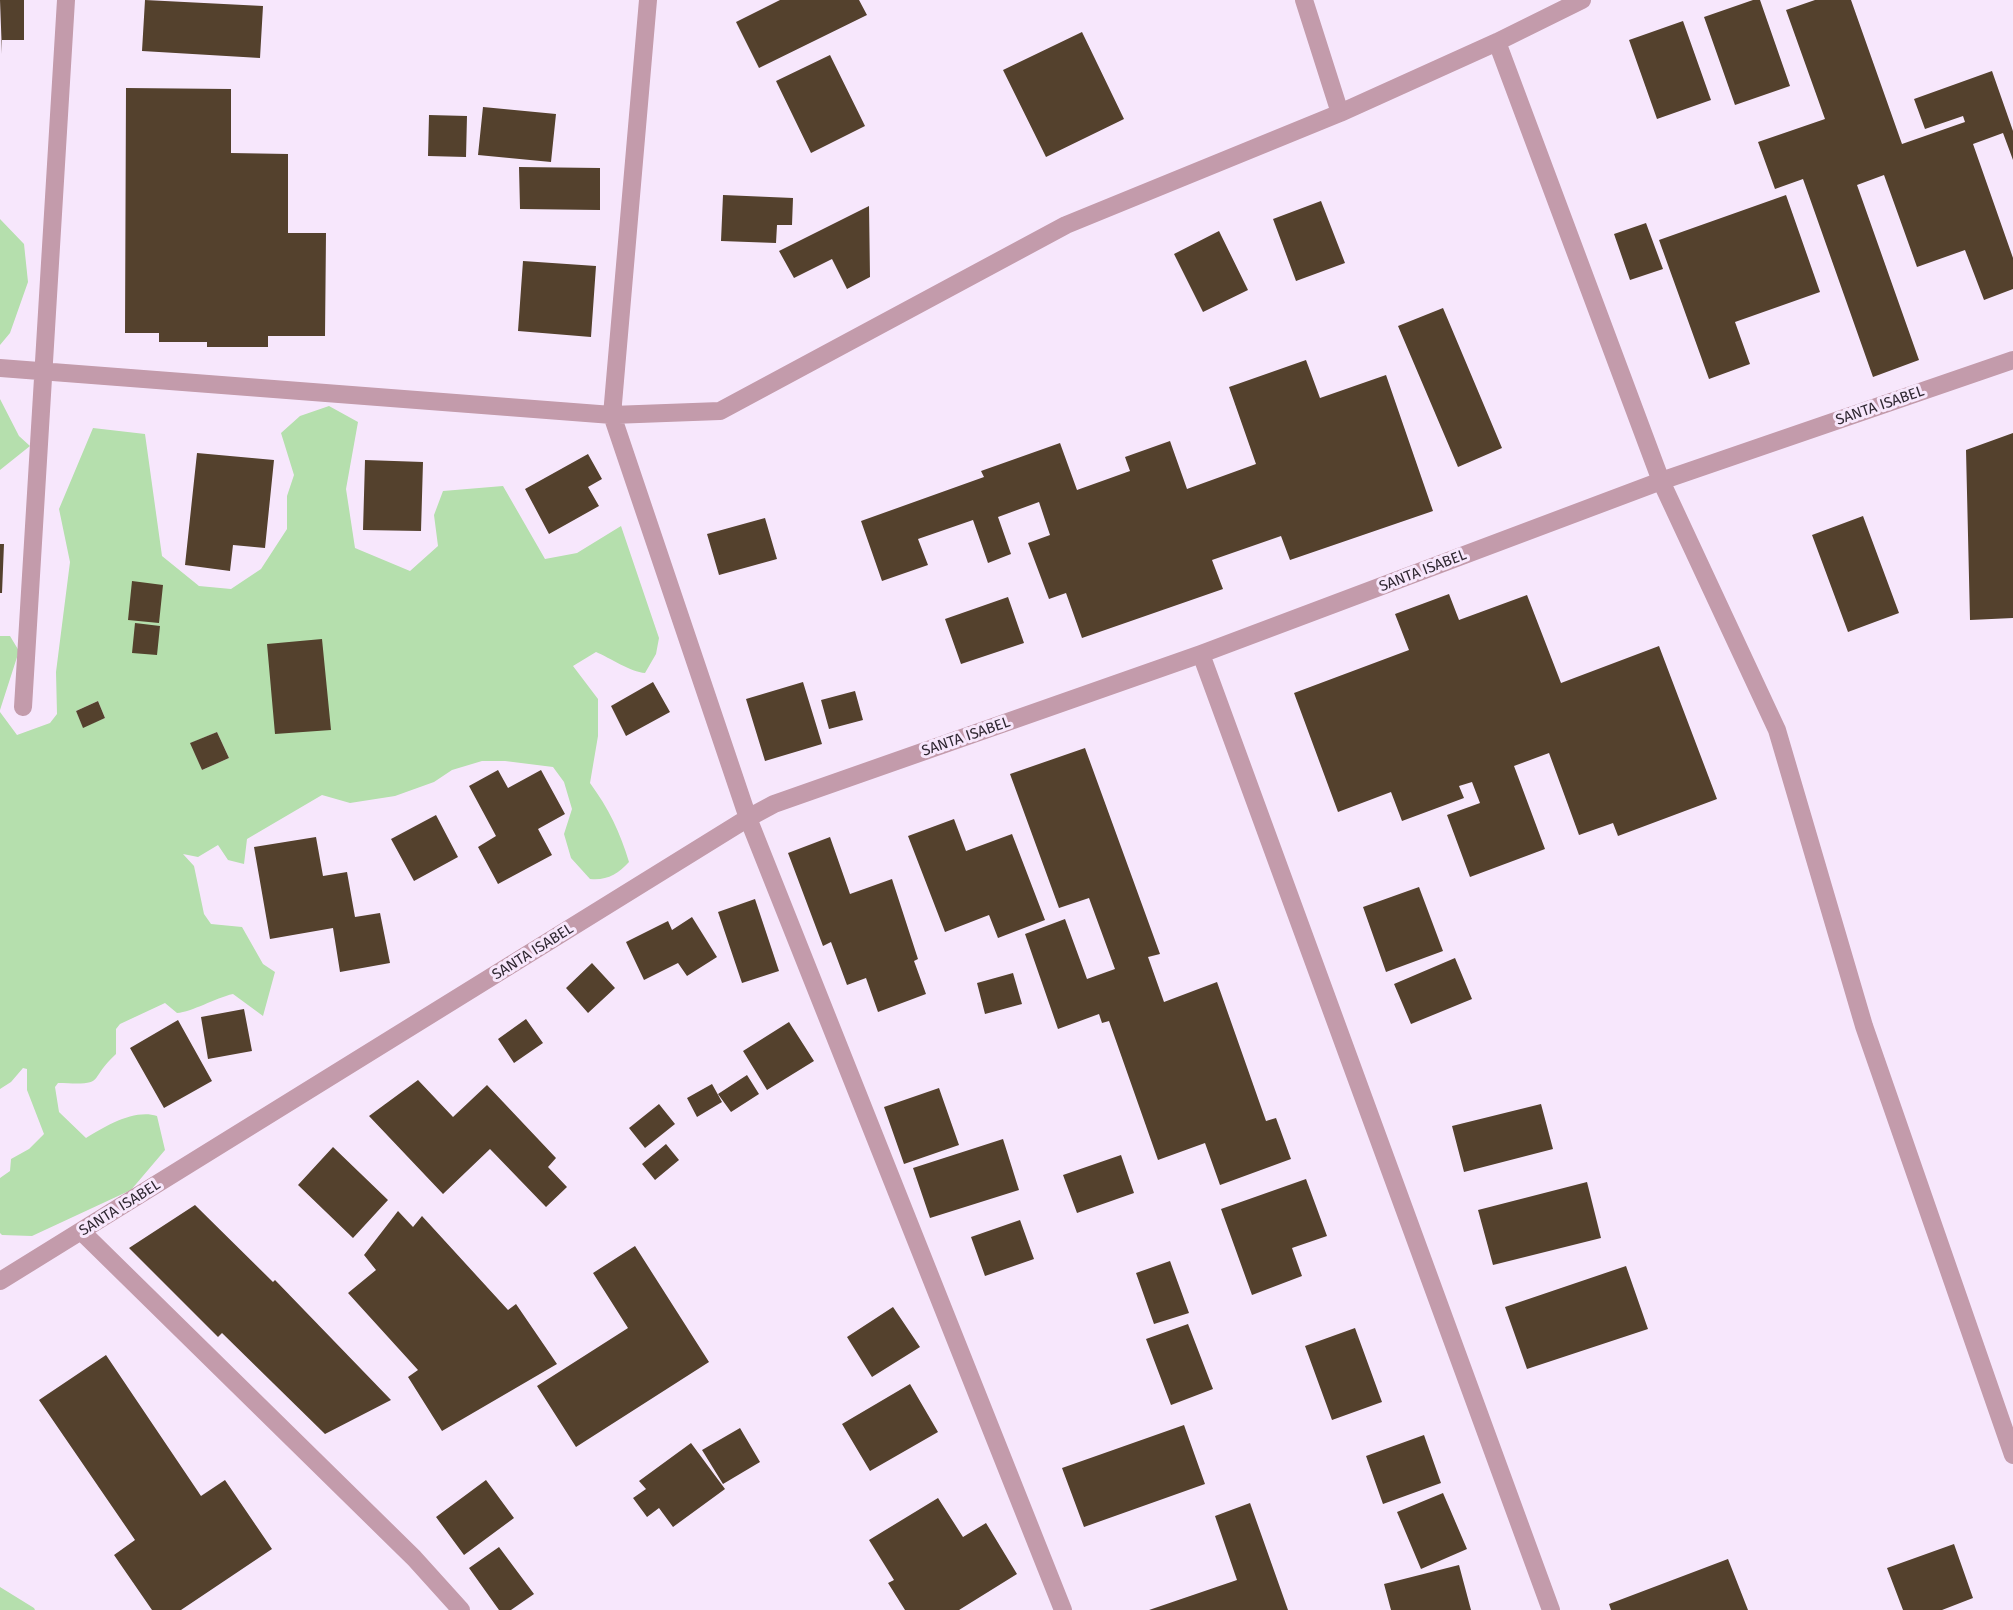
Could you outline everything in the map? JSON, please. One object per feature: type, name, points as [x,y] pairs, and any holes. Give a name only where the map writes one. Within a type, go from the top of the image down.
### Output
[{"type":"street","points":[[22,707],[66,0]]},
{"type":"street","points":[[648,0],[612,415],[748,818],[1063,1610]]},
{"type":"street","points":[[1304,0],[1340,113]]},
{"type":"street","points":[[0,368],[612,415],[709,413],[730,408],[1066,225],[1340,113],[1497,42],[1582,0]]},
{"type":"street","points":[[1497,42],[1661,482],[1777,730],[1864,1026],[2009,1433],[2013,1455]]},
{"type":"street","name":"SANTA ISABEL","points":[[0,1281],[774,804],[1201,654],[1661,482],[2013,360]]},
{"type":"street","points":[[1201,654],[1551,1610]]},
{"type":"street","points":[[82,1232],[414,1558],[461,1610]]},
{"type":"green space","points":[[0,219],[24,244],[28,282],[10,333],[0,345]]},
{"type":"green space","points":[[0,399],[19,436],[30,446],[0,470]]},
{"type":"green space","points":[[329,406],[358,422],[346,489],[355,548],[410,571],[438,546],[434,515],[443,491],[503,486],[545,559],[577,553],[621,526],[659,638],[656,654],[645,673],[596,652],[573,666],[598,699],[598,736],[590,783],[613,821],[629,862],[611,876],[590,879],[571,858],[564,834],[572,809],[564,782],[553,767],[505,761],[482,761],[452,770],[434,782],[395,796],[350,803],[322,795],[247,839],[244,864],[228,860],[218,845],[198,857],[183,854],[194,866],[204,914],[211,924],[242,927],[263,964],[275,972],[263,1016],[233,994],[177,1013],[165,1003],[120,1024],[116,1029],[116,1054],[94,1080],[84,1083],[58,1083],[55,1087],[59,1112],[86,1138],[111,1124],[130,1117],[148,1114],[157,1116],[165,1150],[131,1190],[32,1236],[2,1235],[0,1233],[0,1178],[10,1171],[11,1159],[29,1149],[44,1134],[27,1090],[27,1069],[23,1068],[11,1082],[0,1089],[0,712],[17,735],[50,723],[57,714],[56,672],[70,562],[59,509],[93,428],[145,434],[162,556],[199,586],[231,589],[261,569],[287,529],[287,496],[294,475],[281,433],[300,416]],"holes":[[[98,701],[105,718],[83,727],[76,711]],[[217,732],[229,758],[202,770],[191,743]]]},
{"type":"green space","points":[[0,636],[10,636],[19,651],[0,710]]},
{"type":"green space","points":[[0,1587],[34,1608],[35,1610],[0,1610]]},
{"type":"building","points":[[0,0],[24,0],[24,40],[2,40],[2,54]]},
{"type":"building","points":[[145,0],[263,6],[260,58],[142,51]]},
{"type":"building","points":[[780,0],[859,0],[867,15],[759,68],[736,22]]},
{"type":"building","points":[[1753,0],[1760,0],[1790,86],[1735,105],[1704,17]]},
{"type":"building","points":[[1815,0],[1851,0],[1902,144],[1965,122],[1963,116],[1925,129],[1914,99],[1992,71],[2013,131],[2013,160],[2003,133],[1973,144],[2013,258],[2013,289],[1984,300],[1965,250],[1917,267],[1884,175],[1857,185],[1919,360],[1873,377],[1803,179],[1775,189],[1758,142],[1825,119],[1786,10]]},
{"type":"building","points":[[1683,21],[1711,100],[1657,119],[1629,40]]},
{"type":"building","points":[[1082,32],[1124,119],[1046,157],[1003,70]]},
{"type":"building","points":[[830,55],[865,126],[811,153],[776,81]]},
{"type":"building","points":[[126,88],[231,89],[231,153],[288,154],[288,233],[326,233],[325,336],[268,336],[268,347],[207,347],[207,342],[159,342],[159,333],[125,333]]},
{"type":"building","points":[[483,107],[556,114],[551,162],[478,155]]},
{"type":"building","points":[[429,115],[467,116],[466,157],[428,156]]},
{"type":"building","points":[[519,167],[600,168],[600,210],[520,209]]},
{"type":"building","points":[[723,195],[793,198],[792,225],[777,225],[776,243],[721,241]]},
{"type":"building","points":[[1786,195],[1820,292],[1735,322],[1750,364],[1709,379],[1659,240]]},
{"type":"building","points":[[1321,201],[1345,263],[1296,281],[1273,219]]},
{"type":"building","points":[[869,206],[870,277],[847,289],[832,259],[794,278],[779,251]]},
{"type":"building","points":[[1646,223],[1663,269],[1630,280],[1614,234]]},
{"type":"building","points":[[1219,231],[1248,290],[1203,312],[1174,254]]},
{"type":"building","points":[[523,261],[596,266],[591,337],[518,331]]},
{"type":"building","points":[[1443,308],[1502,448],[1458,467],[1398,326]]},
{"type":"building","points":[[1306,360],[1320,398],[1386,375],[1433,511],[1290,560],[1281,536],[1212,560],[1223,589],[1082,638],[1066,593],[1049,599],[1028,543],[1050,535],[1039,502],[998,517],[1011,554],[988,563],[973,520],[918,539],[928,565],[882,581],[861,521],[984,477],[981,471],[1060,443],[1077,490],[1130,471],[1125,457],[1170,441],[1187,489],[1256,464],[1229,387]]},
{"type":"building","points":[[2013,433],[2013,618],[1970,620],[1966,450]]},
{"type":"building","points":[[197,453],[274,460],[265,548],[233,545],[230,571],[185,565]]},
{"type":"building","points":[[588,454],[602,479],[588,487],[599,506],[549,534],[525,489]]},
{"type":"building","points":[[365,460],[423,462],[421,531],[363,530]]},
{"type":"building","points":[[1863,516],[1899,613],[1848,632],[1812,535]]},
{"type":"building","points":[[765,518],[777,559],[719,575],[707,534]]},
{"type":"building","points":[[0,544],[4,544],[2,593],[0,593]]},
{"type":"building","points":[[132,581],[163,585],[159,623],[128,620]]},
{"type":"building","points":[[1449,594],[1459,620],[1527,595],[1561,683],[1659,646],[1717,799],[1618,836],[1613,823],[1579,835],[1549,753],[1514,766],[1545,849],[1470,877],[1447,815],[1480,803],[1472,782],[1459,786],[1464,798],[1402,821],[1391,792],[1338,812],[1294,693],[1409,650],[1395,614]]},
{"type":"building","points":[[1008,597],[1024,643],[961,664],[945,619]]},
{"type":"building","points":[[135,623],[160,626],[157,655],[132,653]]},
{"type":"building","points":[[322,639],[331,730],[275,734],[267,644]]},
{"type":"building","points":[[653,682],[670,712],[626,736],[611,706]]},
{"type":"building","points":[[803,682],[822,744],[765,761],[746,699]]},
{"type":"building","points":[[855,691],[863,720],[829,729],[821,700]]},
{"type":"building","points":[[98,701],[105,718],[83,728],[76,711]]},
{"type":"building","points":[[217,732],[229,758],[202,770],[190,743]]},
{"type":"building","points":[[1085,748],[1160,954],[1148,957],[1164,1002],[1217,982],[1266,1121],[1276,1118],[1291,1159],[1220,1185],[1205,1143],[1158,1160],[1109,1021],[1102,1023],[1099,1014],[1058,1029],[1025,934],[1065,919],[1087,979],[1115,969],[1089,898],[1059,908],[1010,774]]},
{"type":"building","points":[[498,770],[508,788],[541,770],[565,814],[538,829],[552,855],[498,884],[478,847],[496,836],[469,786]]},
{"type":"building","points":[[436,815],[458,857],[414,881],[391,839]]},
{"type":"building","points":[[954,819],[966,851],[1012,834],[1045,920],[998,938],[989,915],[945,932],[908,836]]},
{"type":"building","points":[[316,837],[323,876],[347,872],[355,917],[380,913],[390,963],[340,972],[333,928],[270,939],[254,847]]},
{"type":"building","points":[[830,837],[850,894],[892,879],[918,959],[914,961],[926,994],[878,1012],[866,978],[847,985],[831,942],[823,946],[788,853]]},
{"type":"building","points":[[1419,887],[1443,951],[1386,972],[1363,907]]},
{"type":"building","points":[[755,899],[779,971],[742,983],[718,912]]},
{"type":"building","points":[[692,917],[717,957],[687,976],[678,963],[644,980],[626,942],[668,921],[672,930]]},
{"type":"building","points":[[1455,958],[1472,999],[1411,1024],[1394,984]]},
{"type":"building","points":[[592,963],[615,988],[588,1013],[566,988]]},
{"type":"building","points":[[1013,973],[1022,1004],[985,1014],[977,983]]},
{"type":"building","points":[[244,1009],[252,1051],[208,1059],[201,1017]]},
{"type":"building","points":[[526,1019],[543,1043],[514,1063],[498,1039]]},
{"type":"building","points":[[178,1020],[212,1081],[164,1108],[130,1048]]},
{"type":"building","points":[[789,1022],[814,1061],[767,1090],[743,1051]]},
{"type":"building","points":[[747,1075],[759,1094],[731,1112],[718,1094]]},
{"type":"building","points":[[418,1080],[453,1117],[487,1085],[556,1158],[548,1167],[567,1187],[546,1207],[490,1149],[443,1194],[369,1116]]},
{"type":"building","points":[[712,1084],[722,1102],[697,1117],[687,1098]]},
{"type":"building","points":[[939,1088],[959,1145],[904,1164],[884,1107]]},
{"type":"building","points":[[659,1104],[675,1124],[645,1148],[629,1128]]},
{"type":"building","points":[[1541,1104],[1553,1149],[1464,1172],[1452,1126]]},
{"type":"building","points":[[1003,1139],[1019,1190],[930,1218],[913,1168]]},
{"type":"building","points":[[666,1144],[679,1160],[655,1180],[642,1164]]},
{"type":"building","points":[[333,1147],[388,1200],[353,1238],[298,1185]]},
{"type":"building","points":[[1121,1155],[1134,1193],[1077,1213],[1063,1175]]},
{"type":"building","points":[[1306,1179],[1327,1236],[1292,1248],[1302,1276],[1252,1295],[1221,1209]]},
{"type":"building","points":[[1587,1182],[1601,1238],[1493,1265],[1478,1210]]},
{"type":"building","points":[[195,1205],[273,1282],[275,1280],[391,1400],[325,1434],[222,1333],[218,1337],[129,1248]]},
{"type":"building","points":[[398,1211],[413,1227],[422,1216],[508,1310],[516,1304],[557,1364],[442,1431],[408,1377],[418,1370],[348,1293],[376,1270],[364,1255]]},
{"type":"building","points":[[1020,1220],[1034,1259],[985,1276],[971,1237]]},
{"type":"building","points":[[635,1246],[709,1362],[576,1447],[537,1386],[628,1328],[593,1273]]},
{"type":"building","points":[[1170,1261],[1189,1313],[1154,1324],[1136,1273]]},
{"type":"building","points":[[1626,1266],[1648,1329],[1527,1369],[1505,1307]]},
{"type":"building","points":[[893,1307],[920,1347],[872,1377],[847,1337]]},
{"type":"building","points":[[1188,1324],[1213,1389],[1171,1405],[1146,1339]]},
{"type":"building","points":[[1355,1328],[1382,1402],[1332,1420],[1305,1346]]},
{"type":"building","points":[[106,1355],[201,1496],[225,1480],[272,1549],[181,1610],[152,1610],[114,1555],[135,1540],[39,1400]]},
{"type":"building","points":[[910,1384],[938,1432],[870,1471],[842,1424]]},
{"type":"building","points":[[1184,1425],[1205,1484],[1084,1527],[1062,1468]]},
{"type":"building","points":[[740,1428],[760,1462],[723,1484],[702,1450]]},
{"type":"building","points":[[1424,1435],[1441,1483],[1383,1504],[1366,1456]]},
{"type":"building","points":[[691,1443],[725,1489],[673,1527],[659,1508],[647,1517],[633,1498],[646,1489],[639,1481]]},
{"type":"building","points":[[486,1480],[514,1518],[464,1555],[436,1517]]},
{"type":"building","points":[[1443,1493],[1467,1549],[1421,1569],[1397,1512]]},
{"type":"building","points":[[938,1498],[963,1537],[986,1523],[1017,1574],[959,1610],[905,1610],[888,1583],[894,1580],[869,1540]]},
{"type":"building","points":[[1250,1503],[1288,1610],[1149,1610],[1237,1580],[1215,1516]]},
{"type":"building","points":[[1954,1544],[1973,1598],[1942,1610],[1903,1610],[1887,1568]]},
{"type":"building","points":[[499,1547],[534,1594],[511,1610],[499,1610],[469,1568]]},
{"type":"building","points":[[1728,1559],[1748,1610],[1611,1610],[1609,1604]]},
{"type":"building","points":[[1459,1565],[1471,1610],[1391,1610],[1384,1584]]}]
